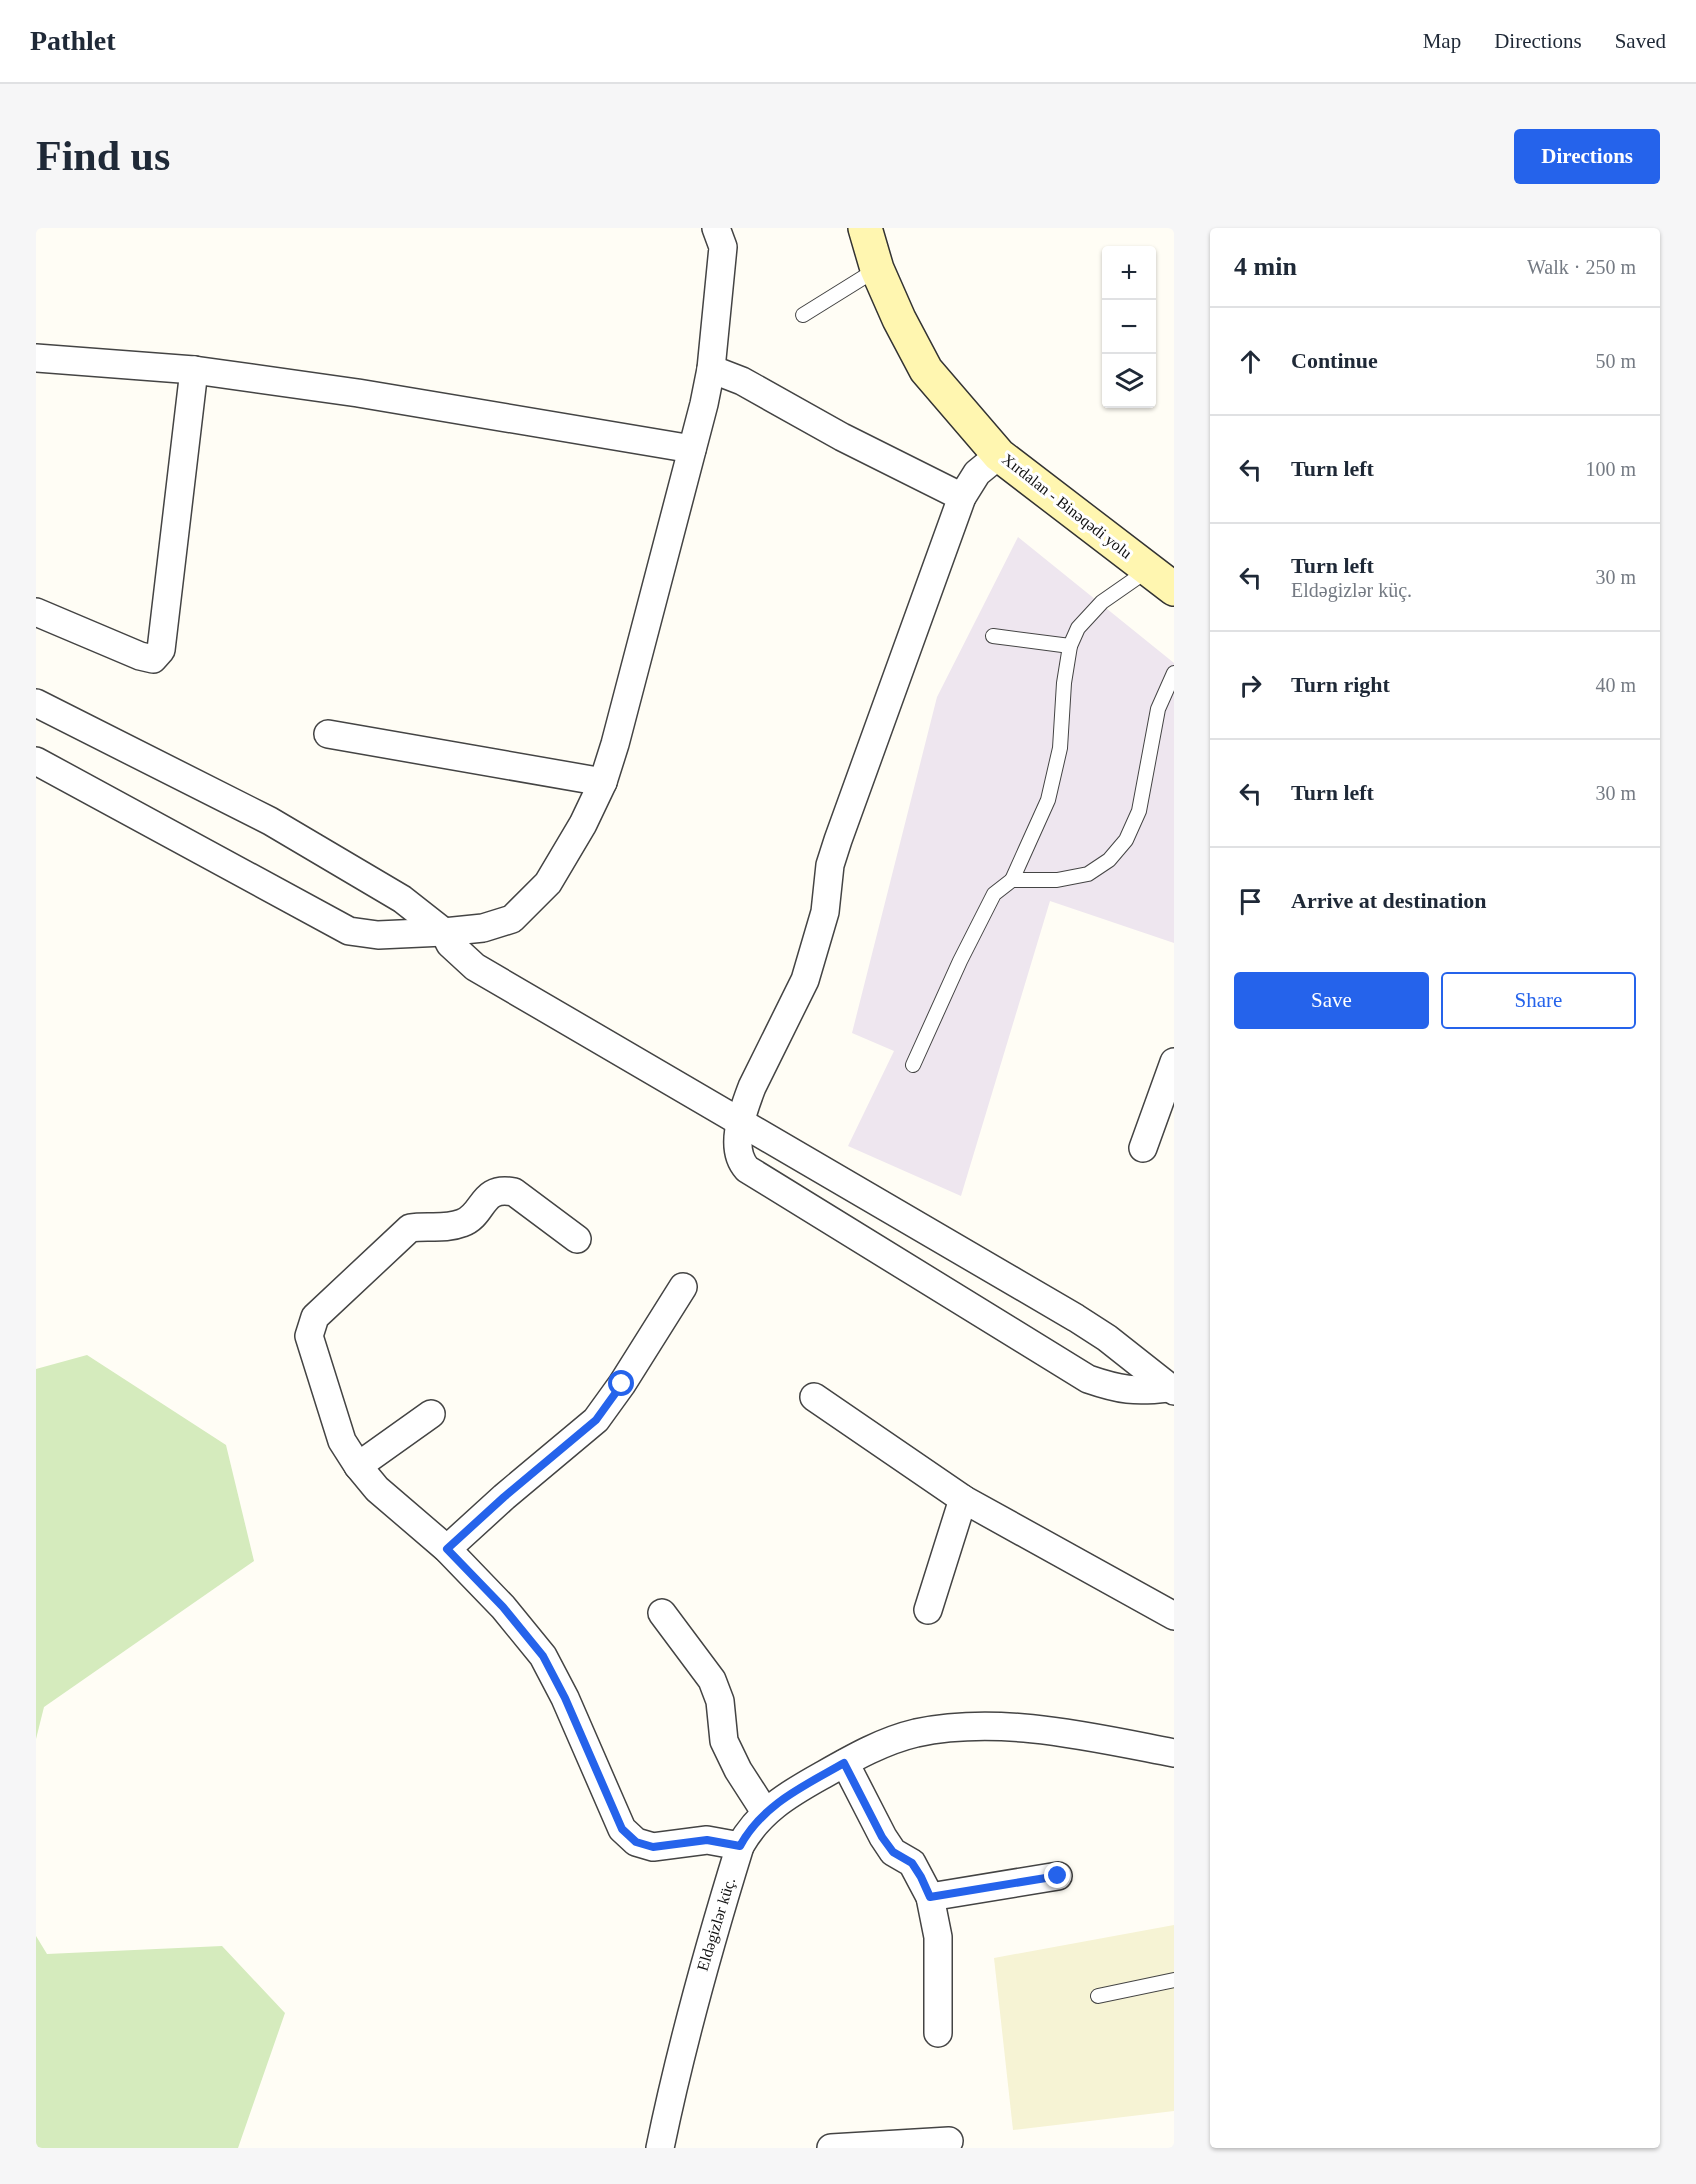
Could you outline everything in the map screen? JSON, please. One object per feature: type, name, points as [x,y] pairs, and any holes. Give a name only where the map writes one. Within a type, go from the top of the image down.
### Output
[{"type":"main road","name":"Xırdalan - Binəqədi yolu","points":[[865,228],[877,269],[899,319],[926,370],[999,455],[1174,589]]},
{"type":"street","points":[[36,762],[349,932],[378,935],[444,932],[483,928],[512,919],[548,884],[583,824],[603,782],[692,449],[711,369],[723,248],[716,228]]},
{"type":"street","points":[[36,358],[194,370],[369,395],[692,449]]},
{"type":"street","points":[[711,369],[742,381],[843,437],[962,497]]},
{"type":"street","points":[[36,612],[140,656],[153,658],[161,650],[194,370]]},
{"type":"street","points":[[999,455],[977,473],[962,497],[838,840],[830,865],[825,912],[805,981],[752,1087],[741,1123],[737,1148],[740,1161],[747,1169],[1088,1380],[1116,1389],[1171,1389]]},
{"type":"street","points":[[36,703],[270,821],[402,898],[444,932],[450,944],[475,967],[1076,1318],[1107,1338],[1171,1389]]},
{"type":"street","points":[[328,735],[603,782]]},
{"type":"street","points":[[1143,1148],[1174,1062]]},
{"type":"street","points":[[577,1239],[514,1192],[501,1190],[492,1192],[464,1223],[443,1228],[422,1226],[410,1228],[315,1317],[309,1336],[342,1441],[358,1467],[377,1489],[447,1549],[503,1607],[543,1656],[565,1698],[622,1829],[636,1842],[653,1847],[707,1840],[740,1846]]},
{"type":"street","points":[[447,1549],[504,1497],[596,1420],[622,1384],[683,1287]]},
{"type":"street","points":[[814,1397],[963,1499],[1174,1616]]},
{"type":"street","points":[[358,1467],[431,1414]]},
{"type":"street","points":[[928,1611],[963,1499]]},
{"type":"street","points":[[662,1613],[712,1680],[720,1701],[724,1741],[738,1770],[765,1812]]},
{"type":"street","name":"Eldəgizlər küç.","points":[[660,2148],[701,1974],[740,1846],[749,1829],[765,1812],[788,1795],[876,1746],[916,1733],[960,1728],[1010,1727],[1096,1738],[1174,1753]]},
{"type":"street","points":[[844,1763],[882,1837],[893,1852],[912,1863],[930,1897],[938,1937],[938,2033]]},
{"type":"street","points":[[930,1897],[1058,1876]]},
{"type":"street","points":[[831,2148],[949,2141]]},
{"type":"lane","points":[[803,315],[877,269]]},
{"type":"lane","points":[[913,1065],[960,961],[994,894],[1012,880],[1048,800],[1060,748],[1064,683],[1070,646],[1078,628],[1102,602],[1149,569]]},
{"type":"lane","points":[[993,636],[1070,646]]},
{"type":"lane","points":[[1012,880],[1057,880],[1088,874],[1109,860],[1126,840],[1139,812],[1158,709],[1174,673]]},
{"type":"lane","points":[[1098,1996],[1174,1980]]},
{"type":"shaded area","points":[[1018,537],[1174,663],[1174,943],[1050,901],[961,1196],[848,1146],[894,1051],[852,1033],[937,697]]},
{"type":"shaded area","points":[[1174,1925],[1174,2111],[1013,2130],[994,1958]]},
{"type":"green space","points":[[87,1355],[226,1445],[254,1561],[44,1707],[36,1739],[36,1369]]},
{"type":"green space","points":[[36,1936],[47,1954],[222,1946],[285,2013],[238,2148],[36,2148]]},
{"type":"route","points":[[622,1384],[596,1420],[504,1497],[447,1549],[503,1607],[543,1656],[565,1698],[622,1829],[636,1842],[653,1847],[707,1840],[740,1846],[749,1829],[765,1812],[788,1795],[844,1763],[882,1837],[893,1852],[912,1863],[930,1897],[1058,1876]]}]
